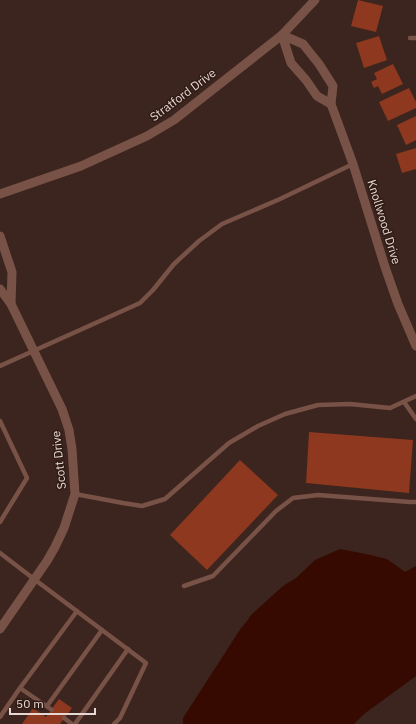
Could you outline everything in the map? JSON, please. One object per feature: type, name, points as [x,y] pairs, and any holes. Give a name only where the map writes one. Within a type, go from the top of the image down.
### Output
[{"type":"street","name":"Stratford Drive","points":[[0,194],[81,166],[147,136],[174,120],[282,35],[316,0]]},
{"type":"street","points":[[282,35],[291,63],[318,96],[331,104]]},
{"type":"street","name":"Knollwood Drive","points":[[282,35],[303,44],[319,64],[333,86],[331,104],[353,164],[398,304],[416,346]]},
{"type":"street","name":"Scott Drive","points":[[0,236],[12,272],[11,304]]},
{"type":"street","name":"Scott Drive","points":[[0,289],[11,304],[62,410],[69,430],[72,449],[75,494],[64,528],[55,547],[0,629]]},
{"type":"lane","points":[[410,38],[416,38]]},
{"type":"lane","points":[[0,366],[140,303],[153,290],[174,264],[199,241],[222,224],[280,199],[353,164]]},
{"type":"lane","points":[[75,494],[142,506],[165,499],[229,442],[258,426],[285,414],[318,405],[350,404],[390,408],[416,396]]},
{"type":"lane","points":[[404,402],[416,419]]},
{"type":"lane","points":[[0,421],[27,478],[0,522]]},
{"type":"lane","points":[[184,586],[213,576],[276,511],[293,498],[318,495],[416,502]]},
{"type":"lane","points":[[0,553],[146,663],[120,718],[114,724]]},
{"type":"lane","points":[[0,717],[77,611]]},
{"type":"lane","points":[[47,706],[102,630]]},
{"type":"lane","points":[[76,724],[128,649]]},
{"type":"lane","points":[[20,688],[52,710]]},
{"type":"lane","points":[[64,718],[72,724]]},
{"type":"shaded area","points":[[340,549],[387,559],[405,572],[416,566],[416,676],[364,714],[354,724],[183,724],[183,718],[250,616],[283,586],[296,578],[315,560]]},
{"type":"building","points":[[358,0],[383,6],[376,32],[351,26]]},
{"type":"building","points":[[379,36],[387,60],[364,68],[356,43]]},
{"type":"building","points":[[393,64],[403,84],[382,94],[378,86],[374,88],[371,82],[377,79],[374,73]]},
{"type":"building","points":[[409,88],[416,102],[416,108],[388,121],[379,102]]},
{"type":"building","points":[[416,116],[416,140],[406,145],[397,125]]},
{"type":"building","points":[[416,148],[416,169],[402,173],[396,154]]},
{"type":"building","points":[[309,432],[413,440],[409,493],[306,483]]},
{"type":"building","points":[[240,460],[278,495],[207,570],[170,535]]},
{"type":"building","points":[[59,699],[72,708],[60,724],[22,724],[33,708],[46,717]]}]
